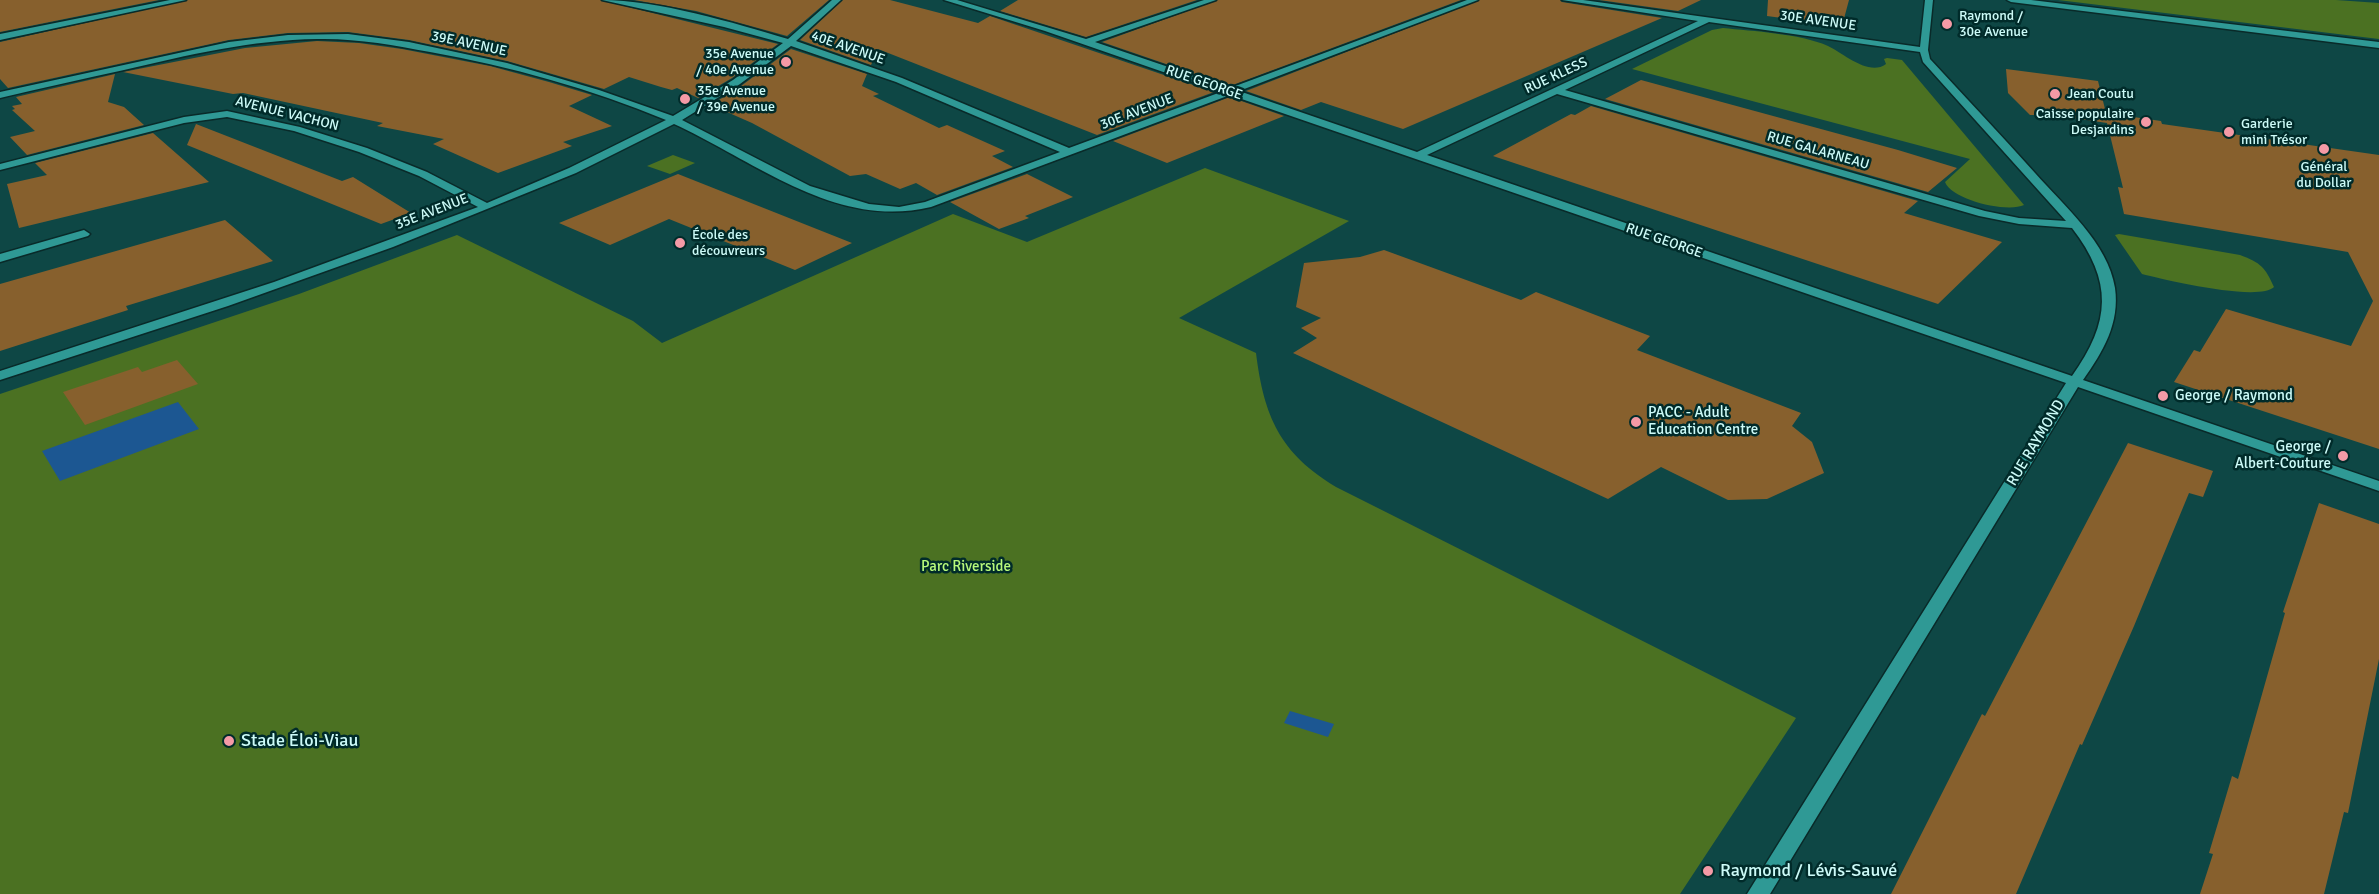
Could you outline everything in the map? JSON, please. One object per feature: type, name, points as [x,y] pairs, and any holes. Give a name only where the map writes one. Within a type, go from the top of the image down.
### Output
[{"type":"street","points":[[0,37],[182,0]]},
{"type":"street","name":"40E AVENUE","points":[[606,0],[714,22],[790,43],[877,72],[1070,152]]},
{"type":"street","name":"35E AVENUE","points":[[0,376],[335,265],[487,207],[586,163],[673,120],[752,71],[790,43],[837,0]]},
{"type":"street","name":"RUE GEORGE","points":[[948,0],[972,2],[2379,486]]},
{"type":"street","points":[[1087,42],[1212,0]]},
{"type":"street","name":"30E AVENUE","points":[[910,210],[1473,0]]},
{"type":"street","name":"30E AVENUE","points":[[1566,0],[1924,50]]},
{"type":"street","points":[[1924,50],[1929,0]]},
{"type":"street","points":[[2011,0],[2379,45]]},
{"type":"street","name":"RUE KLESS","points":[[1417,156],[1707,20]]},
{"type":"street","name":"39E AVENUE","points":[[0,95],[234,44],[307,37],[355,37],[410,46],[527,71],[589,89],[673,120],[816,193],[859,205],[910,210]]},
{"type":"street","name":"RUE RAYMOND","points":[[1758,894],[2075,381],[2092,358],[2109,313],[2109,293],[2105,274],[2074,225],[1926,60],[1924,50]]},
{"type":"street","name":"RUE GALARNEAU","points":[[1557,91],[1983,214],[2019,221],[2074,225]]},
{"type":"street","name":"AVENUE VACHON","points":[[0,167],[184,120],[227,114],[296,129],[363,150],[423,174],[487,207]]},
{"type":"street","points":[[0,258],[84,234]]},
{"type":"green space","points":[[2058,0],[2336,0],[2379,3],[2379,39]]},
{"type":"green space","points":[[1723,28],[1777,34],[1817,42],[1872,68],[1886,64],[1884,59],[1887,58],[1902,60],[2024,205],[1993,206],[1969,199],[1950,188],[1945,182],[1970,159],[1632,69],[1712,30]]},
{"type":"green space","points":[[673,155],[695,163],[670,174],[647,166]]},
{"type":"green space","name":"Parc Riverside","points":[[1205,168],[1349,221],[1179,318],[1256,353],[1259,376],[1270,415],[1288,447],[1301,461],[1336,487],[1796,718],[1680,894],[0,894],[0,394],[299,294],[457,235],[633,321],[662,343],[953,214],[1027,242]]},
{"type":"green space","points":[[2115,235],[2240,255],[2262,266],[2274,287],[2265,291],[2232,291],[2190,285],[2142,274]]},
{"type":"water","points":[[178,402],[199,429],[60,481],[42,451]]},
{"type":"water","points":[[1290,711],[1334,724],[1328,737],[1284,723]]},
{"type":"building","points":[[0,0],[159,0],[0,32]]},
{"type":"building","points":[[188,0],[600,0],[778,44],[732,78],[698,98],[677,88],[672,90],[629,77],[604,89],[507,61],[409,40],[348,32],[288,33],[229,40],[8,88],[0,79],[0,42]]},
{"type":"building","points":[[634,0],[829,0],[787,36],[696,11]]},
{"type":"building","points":[[843,0],[890,0],[978,23],[990,16],[1214,92],[1097,135],[878,49],[871,65],[800,40]]},
{"type":"building","points":[[1018,0],[1197,0],[1086,37],[1000,11]]},
{"type":"building","points":[[1218,0],[1461,0],[1230,86],[1102,42]]},
{"type":"building","points":[[1480,0],[1560,0],[1662,18],[1403,129],[1321,102],[1301,110],[1246,91]]},
{"type":"building","points":[[1599,0],[1701,0],[1678,11]]},
{"type":"building","points":[[1768,0],[1849,0],[1842,26],[1767,16]]},
{"type":"building","points":[[317,41],[359,43],[402,49],[490,66],[549,82],[592,95],[569,106],[612,126],[563,142],[572,146],[498,173],[433,144],[444,139],[377,126],[383,123],[243,93],[233,94],[123,72],[245,48]]},
{"type":"building","points":[[791,49],[867,74],[862,86],[879,94],[873,96],[939,128],[947,125],[1005,151],[992,156],[1013,167],[937,195],[916,183],[900,189],[866,174],[850,176],[752,123],[711,105]]},
{"type":"building","points":[[2006,69],[2098,81],[2106,113],[2161,121],[2162,124],[2379,155],[2379,449],[2174,382],[2194,350],[2200,352],[2226,309],[2351,346],[2373,301],[2348,252],[2124,214],[2118,187],[2123,188],[2107,123],[2052,115],[2030,115],[2008,93]]},
{"type":"building","points":[[115,74],[108,102],[124,107],[144,125],[27,155],[10,137],[35,131],[12,110],[15,109],[12,106],[22,104],[16,97]]},
{"type":"building","points":[[1641,80],[1957,168],[1928,192],[1605,99]]},
{"type":"building","points":[[1230,97],[1284,116],[1167,163],[1113,141]]},
{"type":"building","points":[[1591,106],[1918,201],[1904,213],[2002,242],[1938,304],[1493,156],[1571,114],[1575,115]]},
{"type":"building","points":[[196,124],[342,181],[353,177],[411,213],[381,224],[187,145]]},
{"type":"building","points":[[153,133],[209,182],[19,228],[7,184],[47,175],[35,163]]},
{"type":"building","points":[[678,174],[852,243],[795,270],[669,219],[610,245],[559,223]]},
{"type":"building","points":[[1027,174],[1073,197],[1025,216],[1029,218],[999,229],[950,202]]},
{"type":"building","points":[[225,220],[273,261],[126,306],[128,310],[0,351],[0,284]]},
{"type":"building","points":[[1384,250],[1521,300],[1536,292],[1650,336],[1637,350],[1801,413],[1792,426],[1812,442],[1824,473],[1767,499],[1728,500],[1661,467],[1608,499],[1293,353],[1317,338],[1301,328],[1321,318],[1296,307],[1304,263],[1360,257]]},
{"type":"building","points":[[177,360],[198,384],[85,425],[63,392],[138,367],[142,372]]},
{"type":"building","points":[[2128,443],[2213,471],[2203,497],[2189,493],[2134,626],[2082,745],[2080,744],[2016,894],[1891,894],[1982,714],[1985,716]]},
{"type":"building","points":[[2319,503],[2379,524],[2379,659],[2348,813],[2344,812],[2324,894],[2200,894],[2213,854],[2209,853],[2232,776],[2238,779],[2285,613],[2283,612]]},
{"type":"place","name":"Raymond / 30e Avenue","points":[[1947,24]]},
{"type":"place","name":"35e Avenue / 40e Avenue","points":[[786,62]]},
{"type":"place","name":"Jean Coutu","points":[[2055,94]]},
{"type":"place","name":"35e Avenue / 39e Avenue","points":[[685,99]]},
{"type":"place","name":"Caisse populaire Desjardins","points":[[2146,122]]},
{"type":"place","name":"Garderie mini Trésor","points":[[2229,132]]},
{"type":"place","name":"Général du Dollar","points":[[2324,149]]},
{"type":"place","name":"École des découvreurs","points":[[680,243]]},
{"type":"place","name":"George / Raymond","points":[[2163,396]]},
{"type":"place","name":"PACC - Adult Education Centre","points":[[1636,422]]},
{"type":"place","name":"George / Albert-Couture","points":[[2343,456]]},
{"type":"place","name":"Stade Éloi-Viau","points":[[229,741]]},
{"type":"place","name":"Raymond / Lévis-Sauvé","points":[[1708,871]]}]
